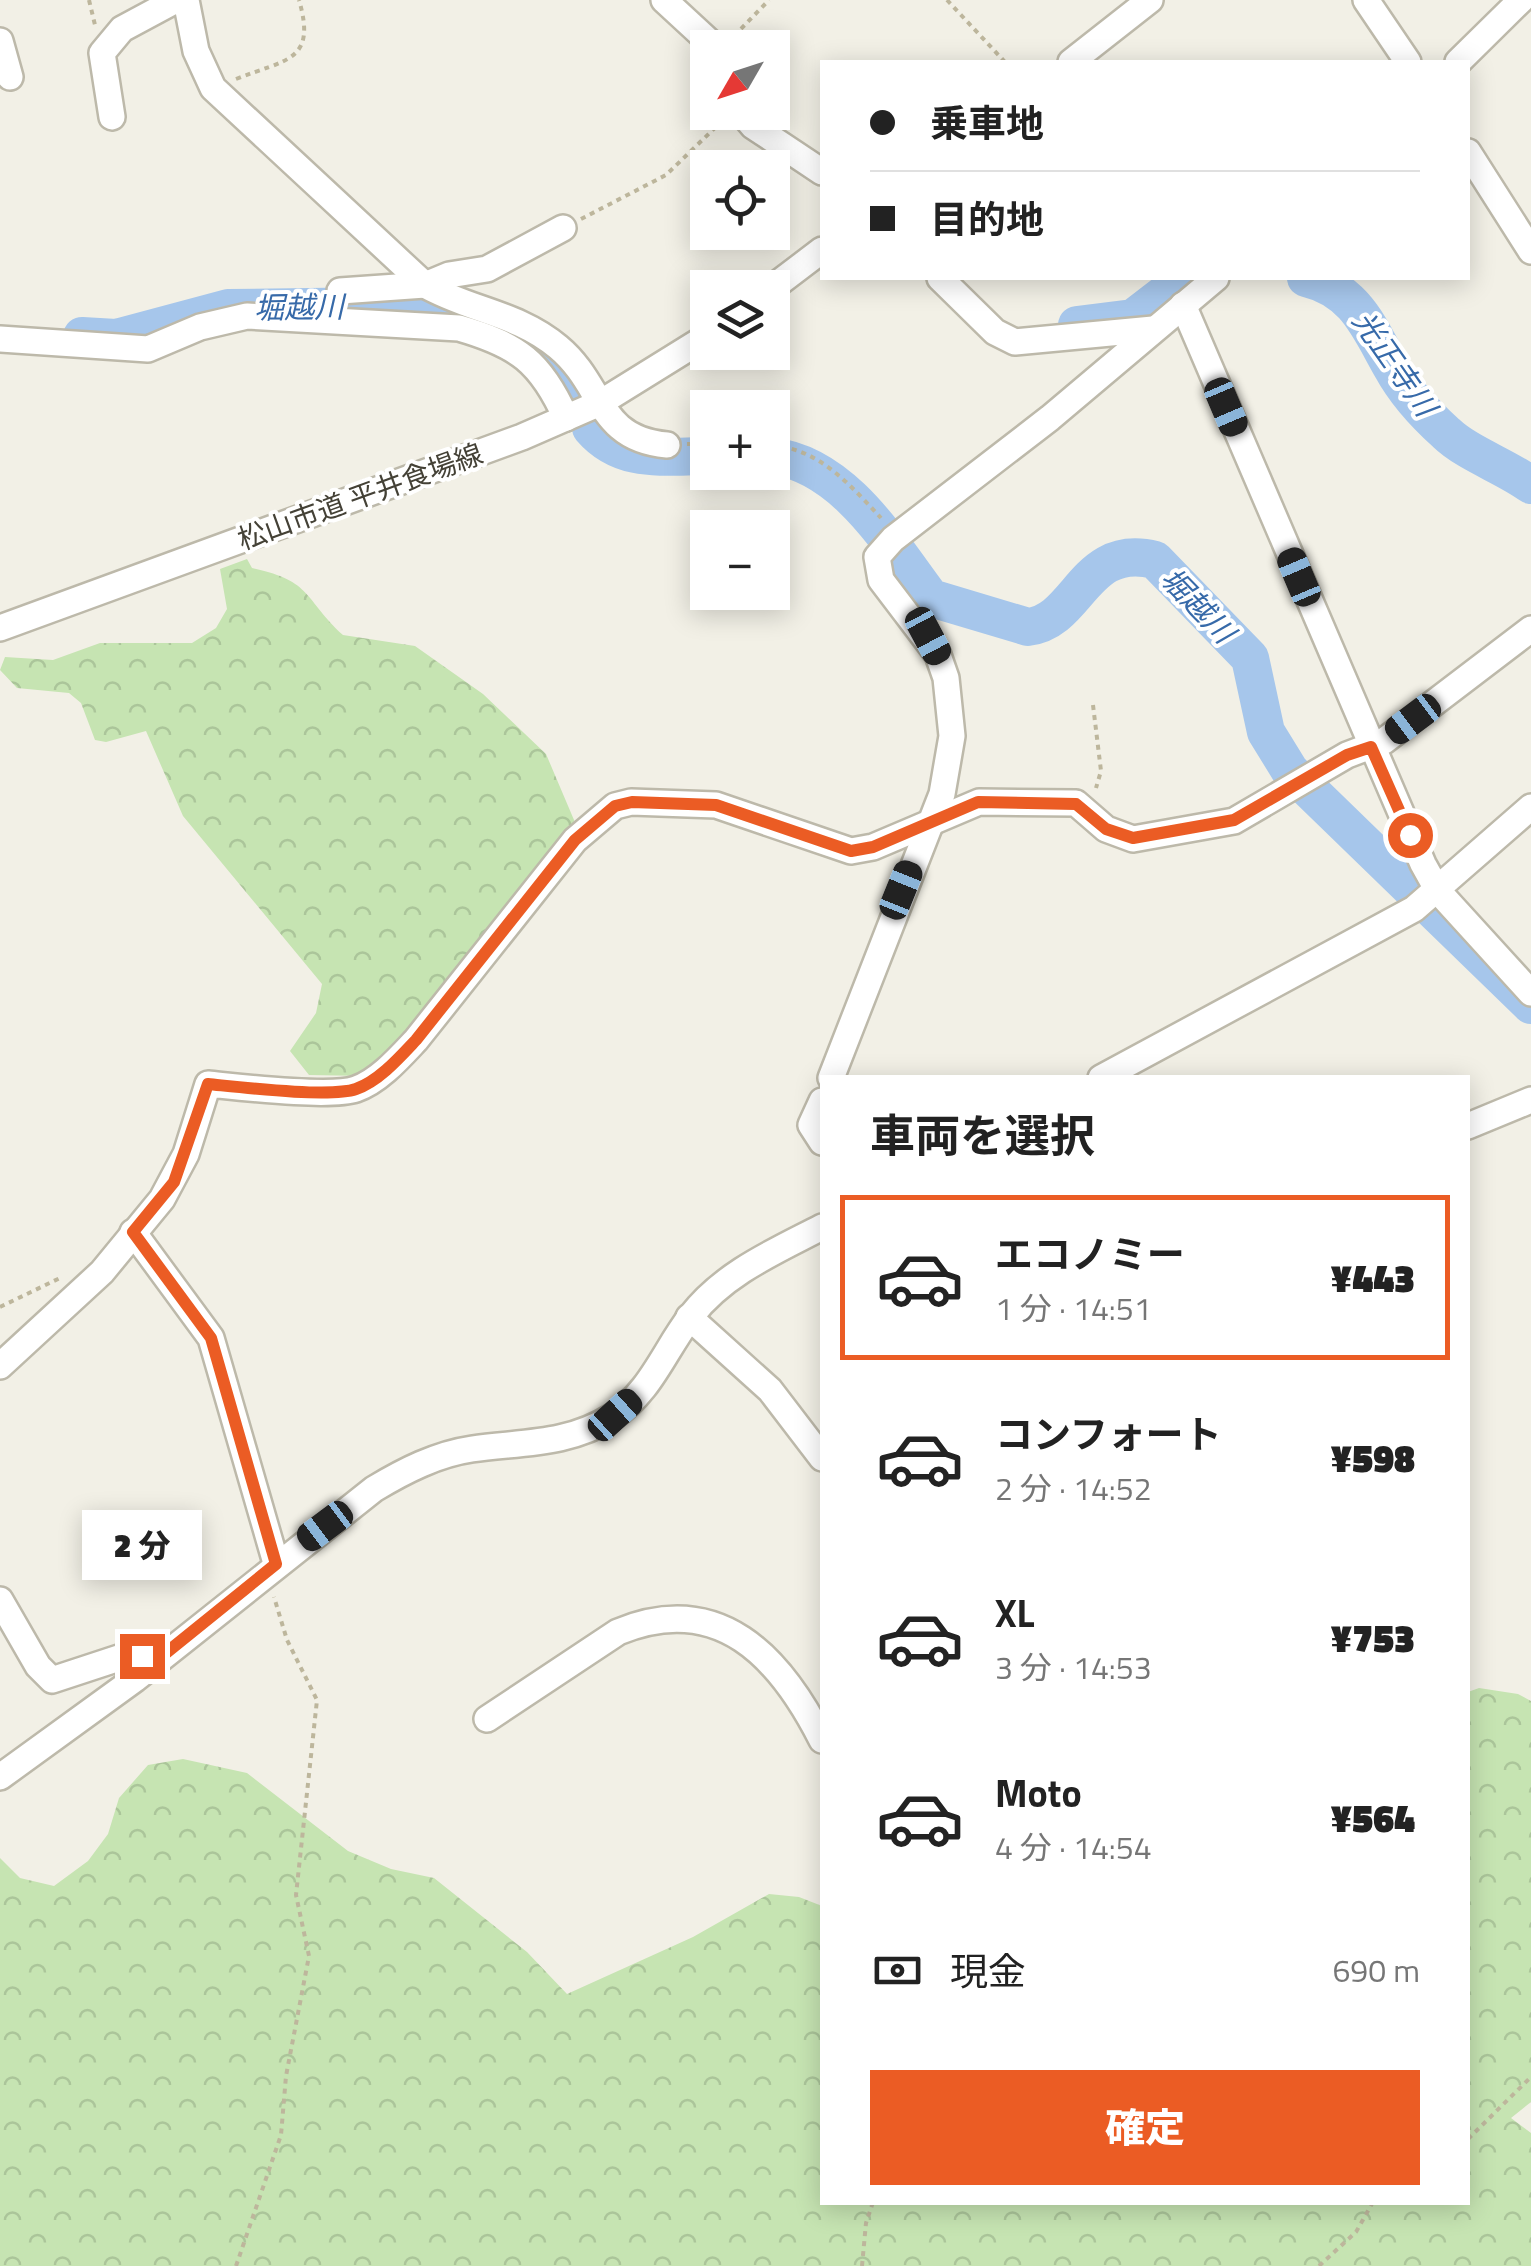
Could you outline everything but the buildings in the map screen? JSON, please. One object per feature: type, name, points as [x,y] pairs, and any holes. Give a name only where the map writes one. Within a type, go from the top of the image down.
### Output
[{"type":"street","points":[[112,116],[102,53],[122,30],[176,0]]},
{"type":"street","points":[[186,0],[196,51],[214,88],[403,302]]},
{"type":"street","points":[[664,0],[696,30]]},
{"type":"street","points":[[1073,60],[1150,0]]},
{"type":"street","points":[[1366,0],[1407,60]]},
{"type":"street","points":[[1460,60],[1521,0]]},
{"type":"street","points":[[0,41],[10,78]]},
{"type":"street","points":[[758,130],[820,171]]},
{"type":"street","points":[[1470,155],[1531,250]]},
{"type":"street","points":[[403,302],[448,275],[487,269],[563,228]]},
{"type":"street","points":[[790,274],[820,252]]},
{"type":"street","points":[[942,280],[995,332],[1015,342],[1153,329]]},
{"type":"street","points":[[833,1075],[942,794],[952,736],[946,678],[928,636],[881,580],[877,557],[891,541],[1050,418],[1214,280]]},
{"type":"street","points":[[340,291],[403,302],[509,347],[548,378],[566,418]]},
{"type":"street","points":[[0,339],[148,349],[200,327],[247,316],[449,299],[499,312],[528,326],[559,348],[617,429],[633,440],[667,445]]},
{"type":"street","points":[[1183,305],[1371,747],[1428,899],[1531,994]]},
{"type":"street","name":"松山市道 平井食場線","points":[[0,628],[566,418],[600,403],[690,349]]},
{"type":"street","points":[[0,1366],[102,1272],[174,1182],[208,1084],[274,1090],[355,1090],[390,1067],[416,1040],[575,840],[615,806],[632,802],[716,805],[851,851],[873,847],[978,802],[1076,804],[1106,829],[1133,838],[1234,820],[1371,747],[1531,630]]},
{"type":"street","points":[[1106,1075],[1428,899],[1531,807]]},
{"type":"street","points":[[1470,1125],[1531,1100]]},
{"type":"street","points":[[820,1106],[812,1125],[820,1139]]},
{"type":"street","points":[[0,1777],[156,1661],[271,1567],[402,1472],[470,1450],[546,1443],[605,1421],[648,1385],[689,1318],[728,1280],[820,1228]]},
{"type":"street","points":[[133,1232],[211,1338],[271,1567]]},
{"type":"street","points":[[689,1318],[770,1390],[820,1455]]},
{"type":"street","points":[[0,1600],[38,1666],[52,1680],[122,1657],[156,1661]]},
{"type":"street","points":[[487,1719],[618,1632],[639,1624],[686,1620],[744,1637],[764,1653],[804,1703],[820,1736]]},
{"type":"path","points":[[214,88],[292,57],[304,47],[307,36],[299,0]]},
{"type":"path","points":[[741,30],[769,0]]},
{"type":"path","points":[[947,0],[1003,60]]},
{"type":"path","points":[[563,228],[666,175],[717,130]]},
{"type":"path","points":[[790,450],[837,472],[891,541]]},
{"type":"path","points":[[1076,804],[1097,787],[1101,771],[1093,705]]},
{"type":"path","points":[[0,1307],[66,1275]]},
{"type":"path","points":[[236,2266],[282,2135],[286,2076],[309,1956],[296,1895],[317,1700],[287,1640],[271,1567]]},
{"type":"path","points":[[1470,2136],[1531,2077]]},
{"type":"path","points":[[862,2266],[866,2223],[872,2205]]},
{"type":"path","points":[[1318,2266],[1356,2232],[1371,2205]]},
{"type":"green space","points":[[247,559],[252,568],[297,585],[343,635],[415,646],[483,694],[546,754],[577,827],[414,1032],[365,1076],[309,1075],[290,1051],[316,1013],[322,984],[183,816],[146,731],[106,742],[95,740],[81,703],[69,693],[17,688],[0,670],[5,657],[53,660],[100,643],[192,643],[216,628],[227,609],[220,569]]},
{"type":"green space","points":[[1479,1688],[1518,1694],[1531,1701],[1531,2102],[1511,2118],[1531,2133],[1531,2266],[0,2266],[0,1858],[20,1878],[54,1886],[88,1861],[108,1834],[119,1798],[148,1765],[183,1759],[247,1773],[348,1851],[391,1869],[434,1878],[527,1952],[567,1994],[693,1937],[769,1894],[799,1897],[820,1905],[820,2205],[1470,2205],[1470,1691]]},
{"type":"waterway","name":"光正寺川","points":[[1077,325],[1133,318],[1182,280]]},
{"type":"waterway","name":"光正寺川","points":[[1312,280],[1337,292],[1359,312],[1403,386],[1446,433],[1531,485]]},
{"type":"waterway","name":"堀越川","points":[[82,336],[116,338],[228,308],[382,306],[485,323],[511,334],[553,363],[572,395]]},
{"type":"waterway","name":"堀越川","points":[[591,428],[603,440],[630,453],[690,456]]},
{"type":"waterway","name":"堀越川","points":[[790,460],[822,474],[864,510],[931,598],[1028,627],[1045,622],[1060,611],[1097,572],[1112,562],[1131,557],[1155,560],[1250,658],[1266,732],[1290,771],[1531,1005]]},
{"type":"route","points":[[142,1656],[156,1661],[276,1564],[211,1338],[133,1232],[174,1182],[208,1084],[274,1090],[355,1090],[390,1067],[416,1040],[575,840],[615,806],[632,802],[716,805],[851,851],[873,847],[965,804],[1051,801],[1076,804],[1106,829],[1133,838],[1234,820],[1347,755],[1371,747],[1410,835]]}]
